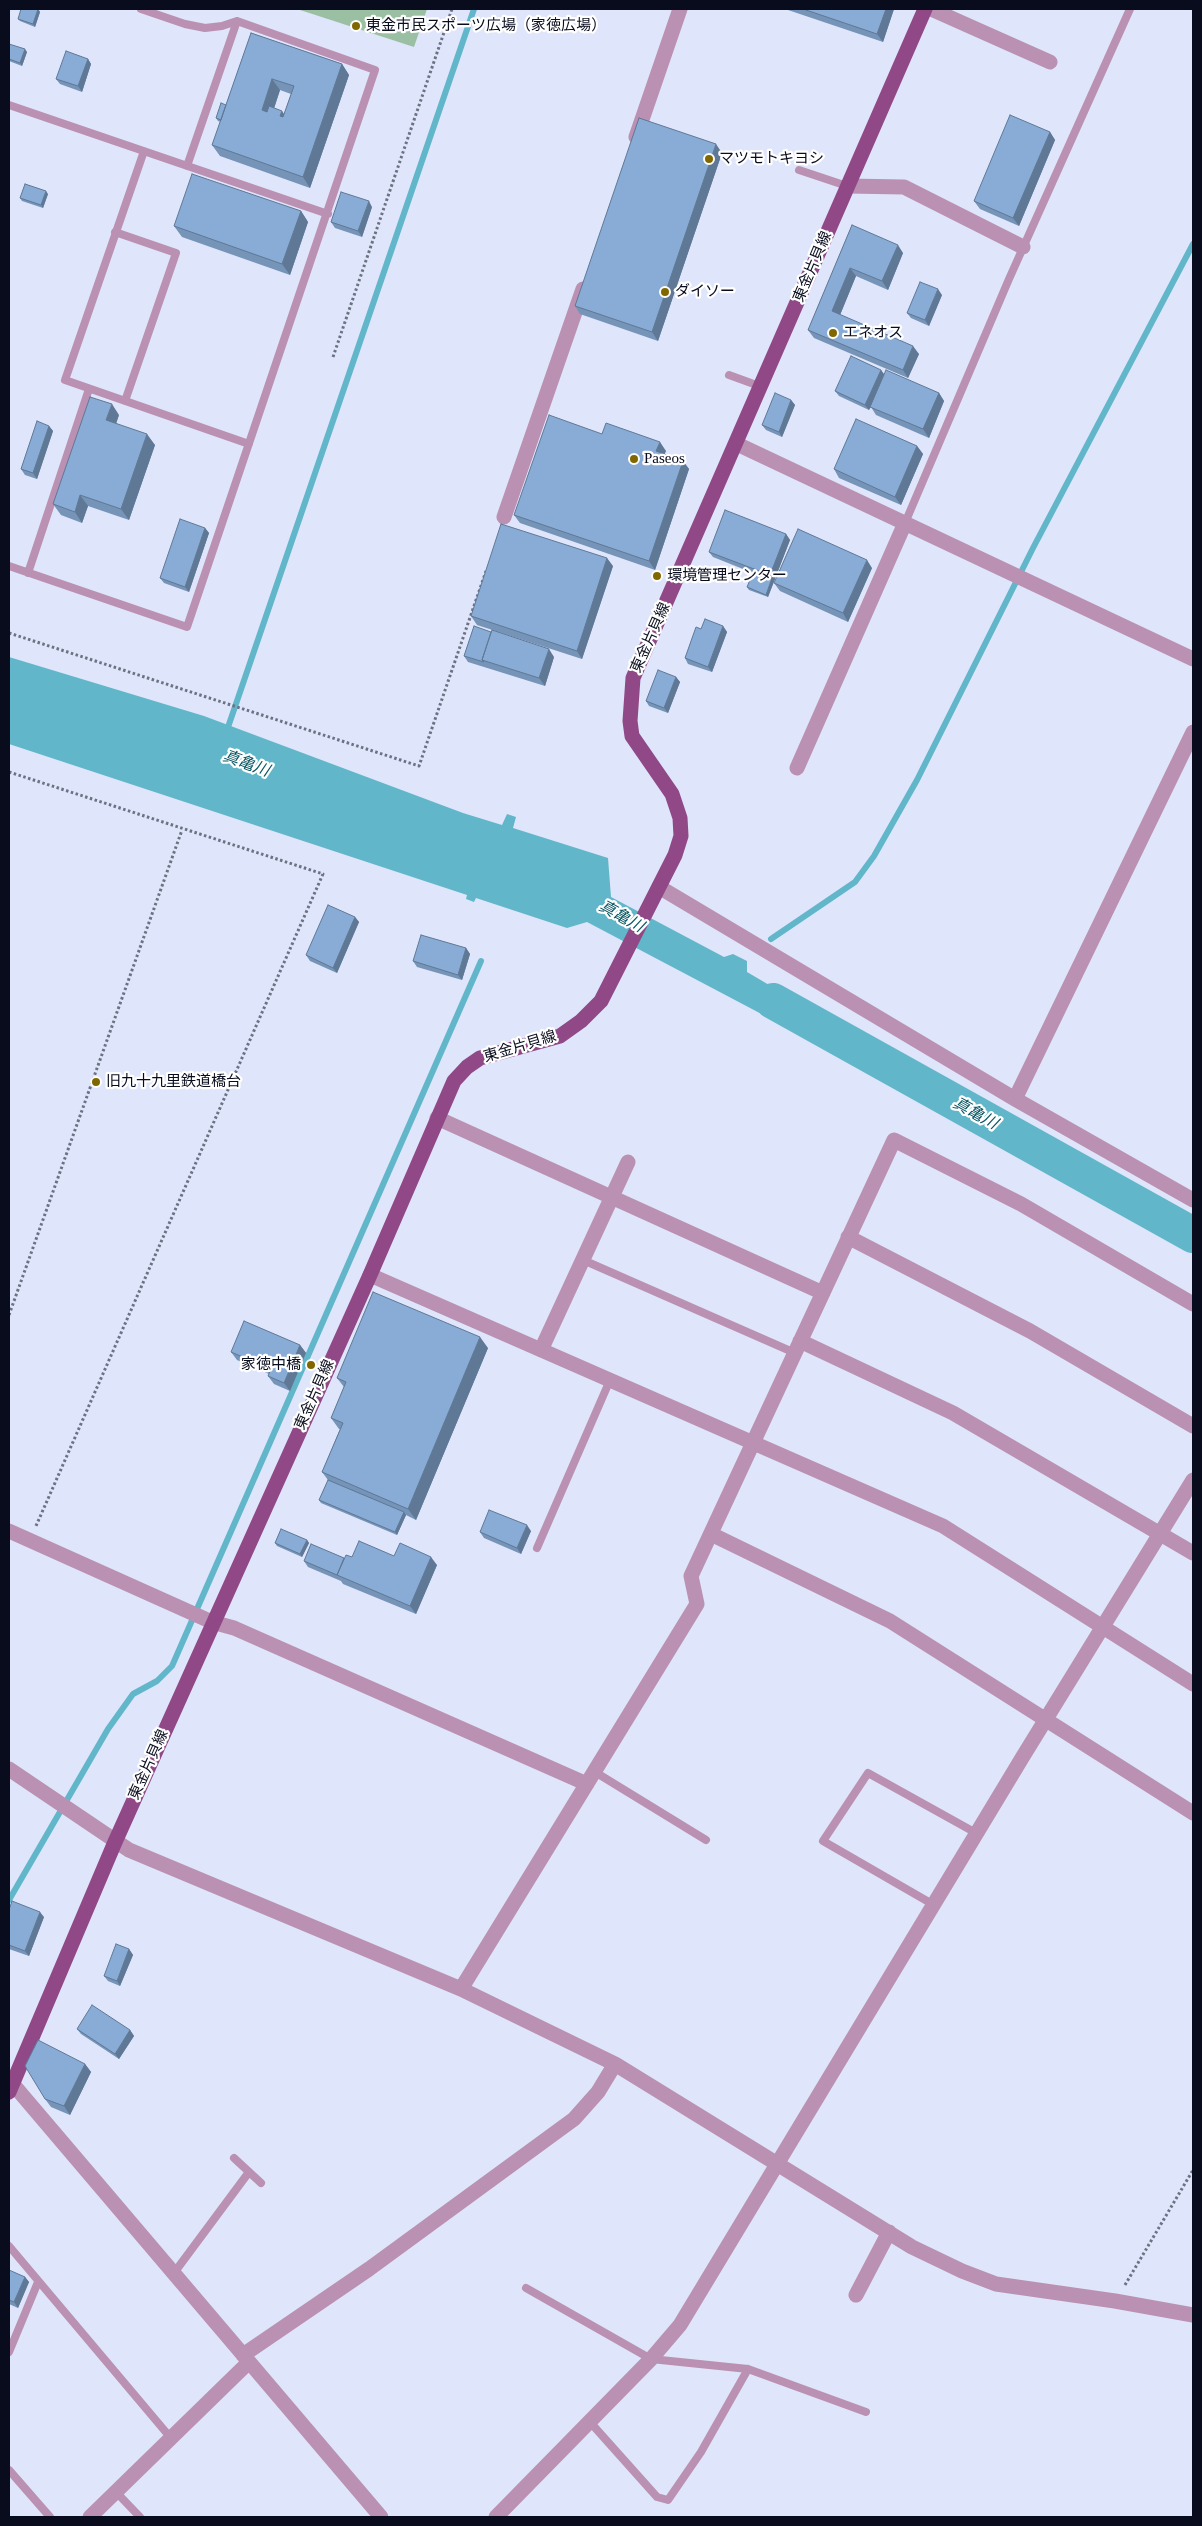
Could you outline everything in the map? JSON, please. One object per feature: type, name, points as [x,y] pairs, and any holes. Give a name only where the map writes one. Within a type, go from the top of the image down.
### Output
[{"type":"main road","name":"東金片貝線","points":[[11,2088],[116,1842],[200,1617],[370,1275],[436,1118],[454,1081],[467,1067],[480,1058],[560,1036],[581,1021],[601,1001],[675,854],[681,836],[680,818],[672,794],[632,736],[630,721],[633,678],[762,387],[847,186],[925,9]]},
{"type":"street","points":[[631,150],[680,9]]},
{"type":"street","points":[[931,9],[1050,62]]},
{"type":"street","points":[[847,186],[904,187],[1024,247]]},
{"type":"street","points":[[504,517],[589,272]]},
{"type":"street","points":[[737,444],[1193,659]]},
{"type":"street","points":[[797,768],[905,523]]},
{"type":"street","points":[[1015,1099],[1193,732]]},
{"type":"street","points":[[659,887],[1015,1099],[1193,1200]]},
{"type":"street","points":[[436,1118],[823,1293]]},
{"type":"street","points":[[461,1989],[697,1604],[691,1576],[894,1140],[1021,1204],[1193,1304]]},
{"type":"street","points":[[541,1350],[628,1162]]},
{"type":"street","points":[[848,1237],[1030,1331],[1193,1426]]},
{"type":"street","points":[[370,1275],[943,1526],[1193,1684]]},
{"type":"street","points":[[797,1347],[953,1413],[1193,1553]]},
{"type":"street","points":[[496,2517],[651,2359],[680,2325],[976,1833],[1193,1480]]},
{"type":"street","points":[[9,1531],[200,1617],[234,1628],[591,1778]]},
{"type":"street","points":[[710,1534],[890,1621],[1193,1812]]},
{"type":"street","points":[[9,1768],[129,1850],[461,1989],[615,2064],[778,2162],[889,2232],[954,2267],[996,2284],[1115,2301],[1193,2315]]},
{"type":"street","points":[[90,2517],[246,2359],[574,2119],[598,2092],[615,2064]]},
{"type":"street","points":[[11,2088],[174,2273],[381,2517]]},
{"type":"street","points":[[856,2295],[889,2232]]},
{"type":"lane","points":[[9,566],[187,627],[328,214],[375,70],[238,21],[222,26],[205,28],[185,24],[141,9]]},
{"type":"lane","points":[[905,523],[1024,247],[1130,9]]},
{"type":"lane","points":[[187,166],[238,21]]},
{"type":"lane","points":[[9,105],[328,214]]},
{"type":"lane","points":[[144,151],[65,380],[250,444]]},
{"type":"lane","points":[[799,170],[847,186]]},
{"type":"lane","points":[[116,232],[176,253],[125,401]]},
{"type":"lane","points":[[729,375],[762,387]]},
{"type":"lane","points":[[28,573],[90,389]]},
{"type":"lane","points":[[582,1260],[797,1347]]},
{"type":"lane","points":[[537,1548],[610,1380]]},
{"type":"lane","points":[[934,1905],[823,1841],[868,1773],[976,1833]]},
{"type":"lane","points":[[591,1778],[706,1840]]},
{"type":"lane","points":[[234,2158],[261,2182]]},
{"type":"lane","points":[[174,2273],[250,2172]]},
{"type":"lane","points":[[9,2246],[170,2437]]},
{"type":"lane","points":[[9,2352],[38,2282]]},
{"type":"lane","points":[[526,2288],[651,2359],[748,2369],[866,2412]]},
{"type":"lane","points":[[590,2422],[657,2497],[668,2500],[701,2452],[748,2369]]},
{"type":"lane","points":[[9,2470],[50,2517]]},
{"type":"lane","points":[[116,2492],[140,2517]]},
{"type":"path","points":[[333,357],[452,9]]},
{"type":"path","points":[[9,633],[419,766],[489,563]]},
{"type":"path","points":[[9,772],[182,830],[323,874],[30,1540]]},
{"type":"path","points":[[9,1315],[182,830]]},
{"type":"path","points":[[1115,2301],[1193,2170]]},
{"type":"green space","points":[[297,9],[427,9],[414,47]]},
{"type":"water","points":[[9,657],[204,716],[463,813],[502,825],[507,814],[516,817],[513,828],[608,858],[611,897],[724,957],[733,954],[747,961],[747,972],[822,1016],[807,1038],[587,922],[567,928],[476,898],[474,902],[466,899],[467,895],[9,744]]},
{"type":"building","points":[[21,9],[38,9],[33,24],[18,19]]},
{"type":"building","points":[[803,9],[886,9],[877,34]]},
{"type":"building","points":[[251,33],[342,64],[303,177],[212,145]],"holes":[[[272,79],[294,86],[283,117],[280,116],[282,111],[269,106],[267,112],[262,110]]]},
{"type":"building","points":[[9,44],[25,49],[20,63],[9,59]]},
{"type":"building","points":[[66,51],[88,59],[78,86],[56,79]]},
{"type":"building","points":[[221,103],[226,105],[221,120],[216,118]]},
{"type":"building","points":[[1010,115],[1050,132],[1013,218],[974,201]]},
{"type":"building","points":[[639,118],[716,144],[652,332],[575,306]]},
{"type":"building","points":[[192,174],[301,211],[282,264],[174,226]]},
{"type":"building","points":[[25,184],[46,191],[41,205],[20,198]]},
{"type":"building","points":[[341,192],[369,201],[358,231],[331,222]]},
{"type":"building","points":[[852,225],[898,245],[882,281],[850,268],[832,311],[913,346],[903,370],[808,330]]},
{"type":"building","points":[[920,282],[938,289],[925,320],[907,313]]},
{"type":"building","points":[[851,356],[881,370],[865,405],[835,391]]},
{"type":"building","points":[[886,370],[939,393],[923,429],[870,407]]},
{"type":"building","points":[[775,393],[791,400],[779,432],[762,425]]},
{"type":"building","points":[[90,397],[112,404],[106,420],[147,434],[121,509],[80,495],[75,512],[53,504]]},
{"type":"building","points":[[549,415],[602,434],[606,423],[660,442],[656,451],[683,461],[649,561],[514,515]]},
{"type":"building","points":[[856,419],[917,446],[895,497],[834,469]]},
{"type":"building","points":[[37,421],[49,426],[33,473],[21,469]]},
{"type":"building","points":[[725,510],[786,534],[770,575],[709,552]]},
{"type":"building","points":[[180,519],[205,528],[185,587],[160,578]]},
{"type":"building","points":[[501,524],[607,558],[577,651],[471,616]]},
{"type":"building","points":[[798,529],[867,560],[843,613],[774,583]]},
{"type":"building","points":[[754,571],[772,578],[766,595],[747,587]]},
{"type":"building","points":[[705,619],[723,626],[708,667],[685,658],[696,627],[701,629]]},
{"type":"building","points":[[474,626],[491,632],[482,660],[484,662],[464,656]]},
{"type":"building","points":[[492,630],[549,649],[539,678],[482,660]]},
{"type":"building","points":[[658,670],[676,677],[664,708],[646,701]]},
{"type":"building","points":[[328,905],[355,917],[333,968],[306,955]]},
{"type":"building","points":[[421,935],[466,948],[458,975],[413,961]]},
{"type":"building","points":[[373,1292],[480,1337],[408,1509],[322,1472],[343,1423],[331,1418],[346,1382],[337,1378]]},
{"type":"building","points":[[244,1321],[300,1345],[284,1383],[268,1376],[271,1369],[231,1352]]},
{"type":"building","points":[[328,1480],[404,1512],[395,1532],[319,1500]]},
{"type":"building","points":[[489,1510],[527,1525],[517,1548],[480,1532]]},
{"type":"building","points":[[281,1529],[307,1540],[300,1554],[275,1543]]},
{"type":"building","points":[[359,1541],[394,1556],[400,1543],[431,1557],[410,1606],[337,1575],[346,1555],[352,1557]]},
{"type":"building","points":[[311,1544],[344,1558],[337,1575],[304,1561]]},
{"type":"building","points":[[12,1901],[40,1912],[25,1951],[9,1945],[9,1910]]},
{"type":"building","points":[[116,1944],[129,1949],[117,1981],[104,1976]]},
{"type":"building","points":[[92,2005],[130,2030],[115,2054],[77,2029]]},
{"type":"building","points":[[38,2040],[85,2064],[64,2106],[45,2099],[25,2066]]},
{"type":"building","points":[[9,2270],[25,2277],[14,2302],[9,2300]]},
{"type":"waterway","points":[[226,733],[474,9]]},
{"type":"waterway","points":[[771,939],[855,882],[874,856],[917,780],[1033,548],[1193,244]]},
{"type":"waterway","points":[[9,1900],[108,1729],[133,1694],[157,1681],[172,1666],[481,961]]},
{"type":"waterway","name":"真亀川","points":[[773,1001],[1193,1235]]},
{"type":"place","name":"東金市民スポーツ広場（家徳広場）","points":[[356,26]]},
{"type":"place","name":"マツモトキヨシ","points":[[709,159]]},
{"type":"place","name":"ダイソー","points":[[665,292]]},
{"type":"place","name":"エネオス","points":[[833,333]]},
{"type":"place","name":"Paseos","points":[[634,459]]},
{"type":"place","name":"環境管理センター","points":[[657,576]]},
{"type":"place","name":"旧九十九里鉄道橋台","points":[[96,1082]]},
{"type":"place","name":"家徳中橋","points":[[311,1365]]}]
